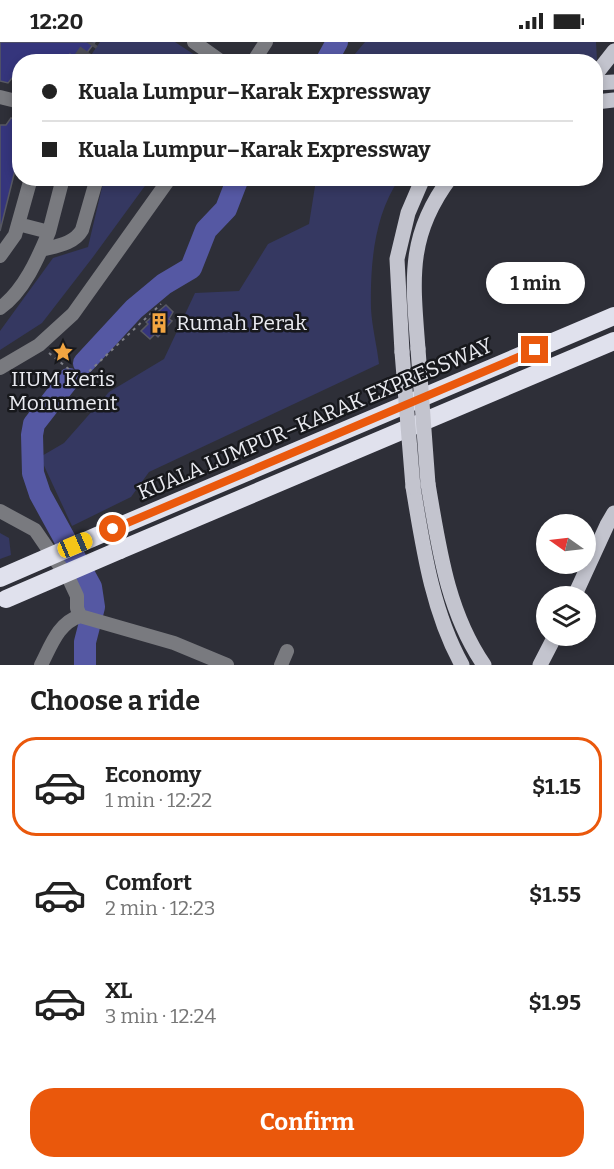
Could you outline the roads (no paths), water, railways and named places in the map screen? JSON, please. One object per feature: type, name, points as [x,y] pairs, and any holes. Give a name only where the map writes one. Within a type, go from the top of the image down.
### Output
[{"type":"highway","name":"KUALA LUMPUR–KARAK EXPRESSWAY","points":[[0,578],[614,316]]},
{"type":"highway","points":[[3,601],[614,341]]},
{"type":"main road","points":[[603,65],[614,51]]},
{"type":"main road","points":[[420,186],[408,213],[397,259],[402,352],[421,485],[447,584],[469,643],[484,665]]},
{"type":"main road","points":[[445,186],[422,229],[413,279],[418,349],[423,546],[445,628],[462,665]]},
{"type":"main road","points":[[579,586],[614,513]]},
{"type":"main road","points":[[540,665],[550,646]]},
{"type":"main road","points":[[550,665],[557,646]]},
{"type":"street","points":[[194,42],[211,54]]},
{"type":"street","points":[[0,256],[15,236],[29,186]]},
{"type":"street","points":[[0,308],[27,276],[41,250],[49,232],[61,186]]},
{"type":"street","points":[[41,250],[78,238],[95,186]]},
{"type":"street","points":[[0,368],[39,345],[73,314],[164,186]]},
{"type":"street","points":[[18,224],[49,232]]},
{"type":"street","points":[[0,511],[35,530],[69,580],[77,596],[77,609],[80,616]]},
{"type":"street","points":[[41,665],[59,631],[69,620],[80,616],[174,643],[227,665]]},
{"type":"street","points":[[281,665],[287,651]]},
{"type":"waterway","points":[[330,54],[337,42]]},
{"type":"waterway","points":[[84,363],[134,309],[164,284],[191,268],[206,230],[226,209],[235,186]]},
{"type":"waterway","points":[[69,379],[34,424],[33,473],[40,494],[91,587],[94,607],[85,642],[85,665]]},
{"type":"tunnel","points":[[84,54],[92,42]]},
{"type":"place","name":"Rumah Perak","points":[[159,323]]},
{"type":"place","name":"IIUM Keris Monument","points":[[63,352]]}]
